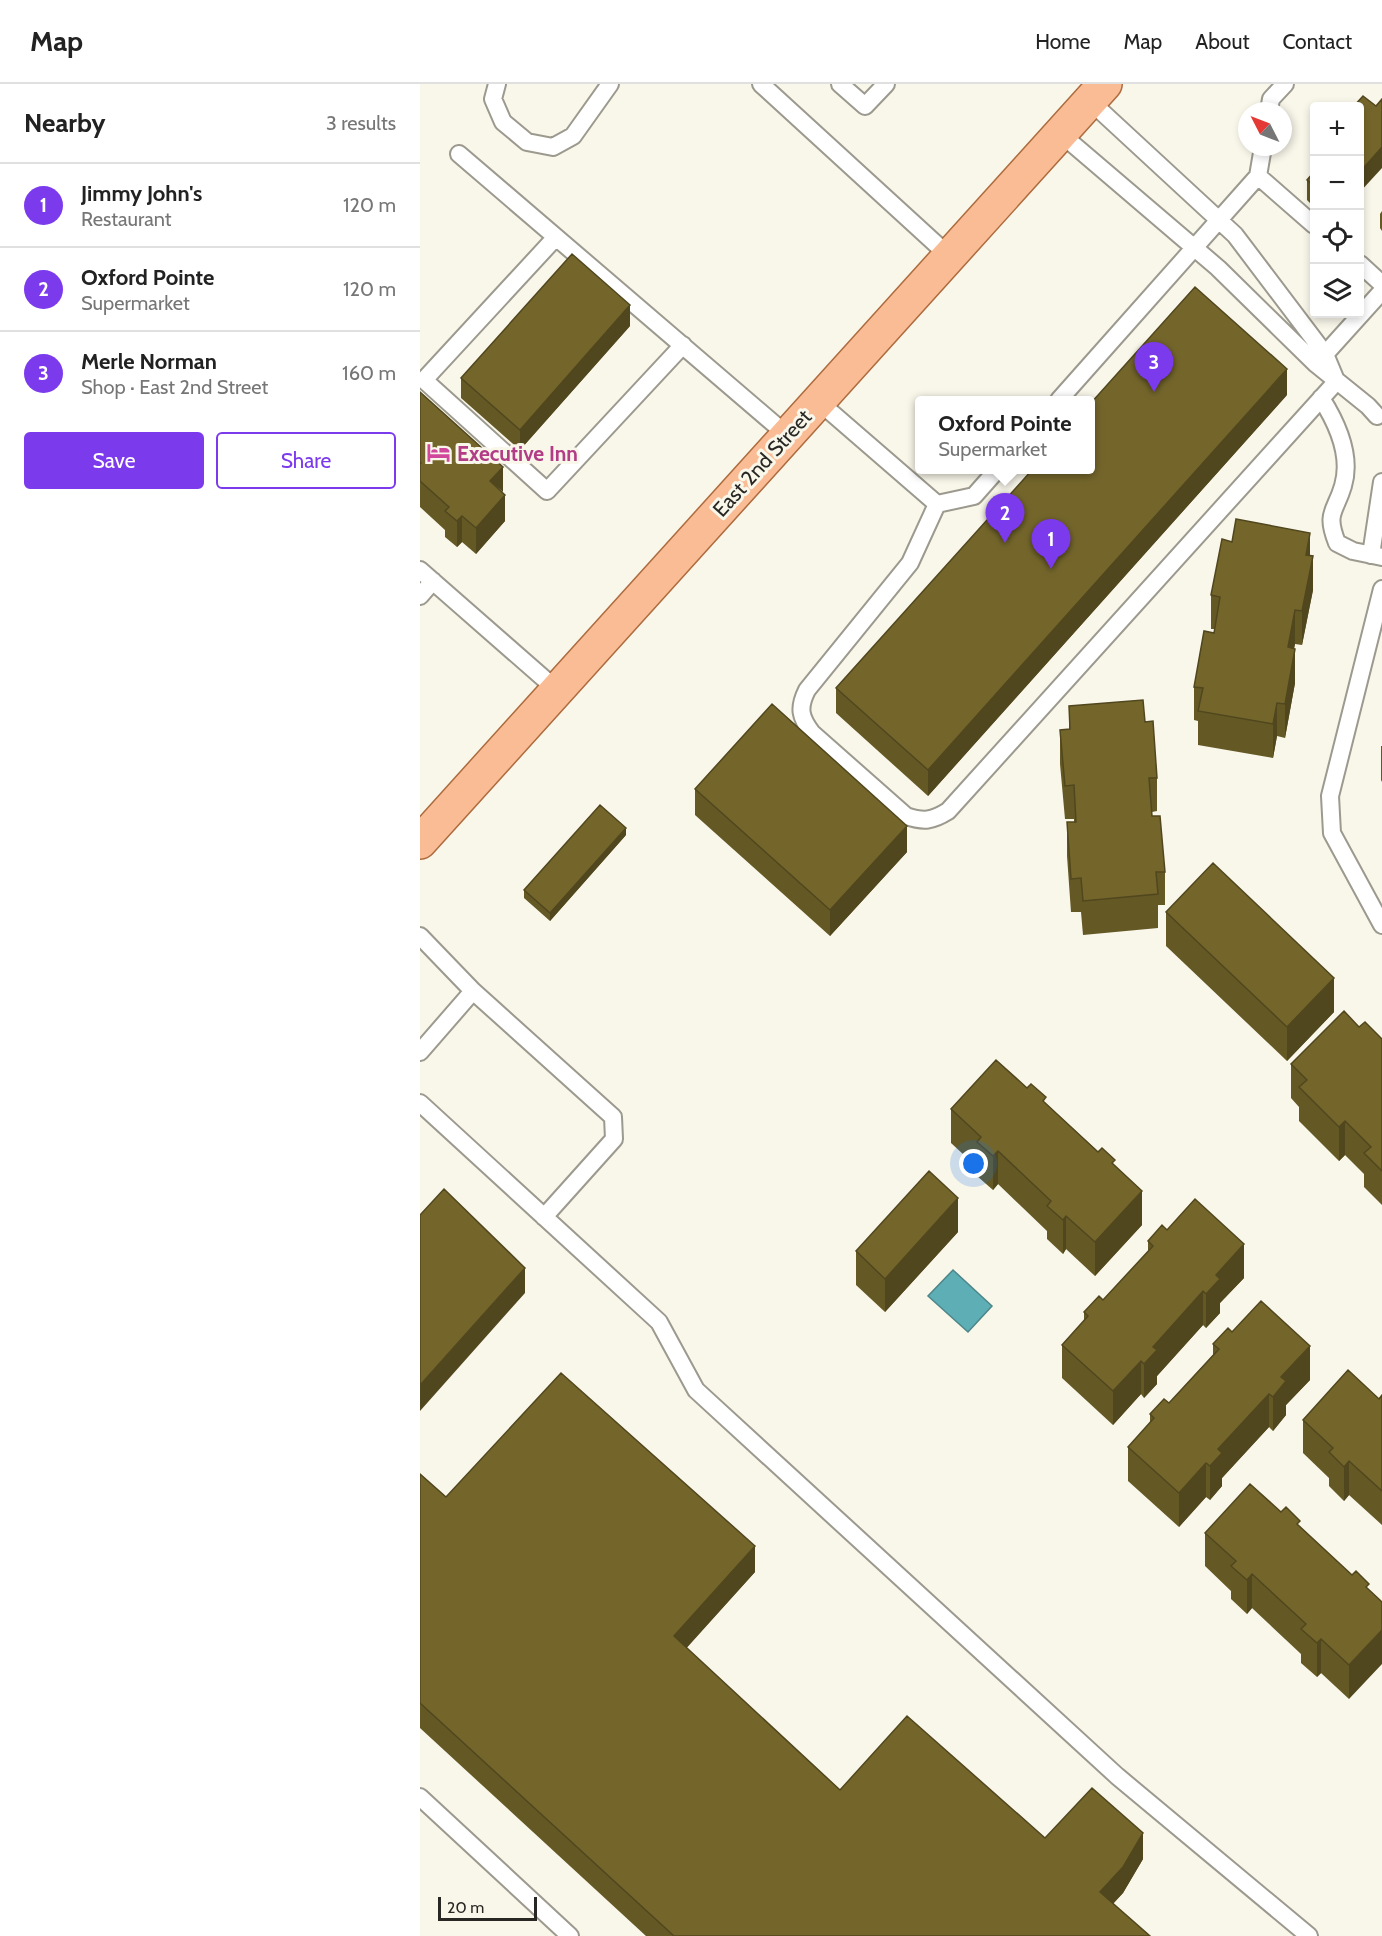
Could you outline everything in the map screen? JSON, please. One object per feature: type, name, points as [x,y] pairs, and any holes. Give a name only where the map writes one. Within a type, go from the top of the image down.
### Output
[{"type":"main road","name":"East 2nd Street","points":[[420,842],[1098,92]]},
{"type":"lane","points":[[497,84],[493,99],[503,122],[526,142],[553,147],[573,136],[610,84]]},
{"type":"lane","points":[[760,84],[949,256]]},
{"type":"lane","points":[[840,84],[865,106],[886,84]]},
{"type":"lane","points":[[1270,102],[1285,84]]},
{"type":"lane","points":[[1098,92],[1220,219],[1336,382],[1368,405],[1377,416]]},
{"type":"lane","points":[[1061,134],[1321,359]]},
{"type":"lane","points":[[459,154],[787,435]]},
{"type":"lane","points":[[1063,396],[1258,176],[1261,156]]},
{"type":"lane","points":[[1258,176],[1310,222]]},
{"type":"lane","points":[[556,237],[424,380],[547,491],[683,345]]},
{"type":"lane","points":[[1364,268],[1382,284]]},
{"type":"lane","points":[[1321,359],[1382,291]]},
{"type":"lane","points":[[937,504],[910,563],[807,690],[799,706],[802,720],[812,733],[906,816],[923,822],[936,819],[948,811],[1336,382]]},
{"type":"lane","points":[[1321,398],[1335,421],[1346,463],[1343,486],[1333,507],[1330,525],[1337,543],[1353,551],[1377,556],[1382,482]]},
{"type":"lane","points":[[818,400],[937,504]]},
{"type":"lane","points":[[937,504],[974,496],[993,474]]},
{"type":"lane","points":[[420,596],[426,575],[557,690]]},
{"type":"lane","points":[[1382,589],[1330,796],[1332,833],[1382,925]]},
{"type":"lane","points":[[420,936],[473,991],[613,1117],[615,1139],[544,1217]]},
{"type":"lane","points":[[420,1052],[473,991]]},
{"type":"lane","points":[[420,1102],[659,1322],[696,1390],[1117,1776],[1309,1936]]},
{"type":"lane","points":[[420,1797],[570,1936]]},
{"type":"water","points":[[953,1270],[992,1306],[968,1332],[928,1296]]},
{"type":"building","points":[[1363,96],[1376,106],[1382,99],[1382,147],[1364,167],[1364,102],[1358,102]]},
{"type":"building","points":[[572,254],[630,305],[520,430],[461,378]]},
{"type":"building","points":[[1195,287],[1287,369],[928,770],[836,688],[1028,474],[1095,474],[1095,398]]},
{"type":"building","name":"Executive Inn","points":[[420,392],[503,467],[490,481],[505,495],[476,528],[462,516],[457,521],[445,511],[449,507],[420,481]]},
{"type":"building","points":[[1236,519],[1310,533],[1306,555],[1313,556],[1302,611],[1295,610],[1288,647],[1295,649],[1285,704],[1277,703],[1273,724],[1198,711],[1203,688],[1194,687],[1204,631],[1214,633],[1220,597],[1211,595],[1222,539],[1232,542]]},
{"type":"building","points":[[1143,700],[1145,722],[1153,721],[1157,778],[1149,778],[1152,816],[1160,816],[1165,872],[1156,872],[1158,894],[1083,901],[1081,878],[1071,879],[1067,822],[1076,822],[1074,785],[1065,786],[1060,730],[1070,729],[1069,706]]},
{"type":"building","points":[[772,704],[907,826],[830,910],[695,789]]},
{"type":"building","points":[[600,805],[626,828],[550,913],[524,890]]},
{"type":"building","points":[[1213,863],[1334,978],[1287,1027],[1166,912]]},
{"type":"building","points":[[1344,1011],[1359,1027],[1365,1022],[1382,1039],[1382,1171],[1364,1153],[1371,1147],[1345,1121],[1339,1127],[1299,1087],[1307,1080],[1291,1064]]},
{"type":"building","points":[[996,1060],[1027,1088],[1031,1084],[1046,1097],[1043,1101],[1098,1152],[1102,1148],[1115,1160],[1112,1163],[1142,1191],[1095,1242],[1066,1216],[1063,1220],[1047,1206],[1051,1201],[998,1151],[993,1156],[977,1142],[981,1137],[951,1109]]},
{"type":"building","points":[[929,1171],[958,1198],[885,1279],[856,1251]]},
{"type":"building","points":[[444,1189],[525,1268],[420,1385],[420,1215]]},
{"type":"building","points":[[1195,1199],[1244,1244],[1216,1275],[1220,1279],[1206,1294],[1203,1291],[1153,1347],[1157,1350],[1144,1364],[1141,1361],[1113,1391],[1062,1345],[1088,1316],[1084,1312],[1099,1296],[1103,1300],[1153,1246],[1148,1241],[1162,1225],[1167,1230]]},
{"type":"building","points":[[1261,1301],[1310,1346],[1281,1377],[1286,1381],[1273,1397],[1269,1394],[1218,1449],[1222,1453],[1210,1466],[1206,1463],[1179,1493],[1128,1447],[1154,1418],[1150,1414],[1164,1399],[1169,1403],[1219,1349],[1213,1344],[1228,1328],[1232,1332]]},
{"type":"building","points":[[1348,1370],[1379,1399],[1382,1395],[1382,1491],[1349,1461],[1344,1467],[1329,1452],[1333,1448],[1303,1420]]},
{"type":"building","points":[[561,1373],[755,1546],[674,1636],[840,1790],[907,1716],[1045,1838],[1092,1788],[1143,1833],[1123,1867],[1100,1892],[1150,1936],[674,1936],[420,1703],[420,1474],[446,1497]]},
{"type":"building","points":[[1250,1484],[1281,1512],[1286,1507],[1300,1521],[1297,1524],[1352,1575],[1356,1571],[1369,1584],[1366,1587],[1382,1602],[1382,1630],[1349,1665],[1321,1639],[1317,1643],[1301,1629],[1306,1624],[1252,1574],[1247,1580],[1231,1566],[1236,1561],[1205,1533]]},
{"type":"place","name":"Merle Norman","points":[[1154,392]]},
{"type":"place","name":"Executive Inn","points":[[439,453]]},
{"type":"place","name":"Oxford Pointe","points":[[1005,543]]},
{"type":"place","name":"Jimmy John's","points":[[1051,569]]}]
